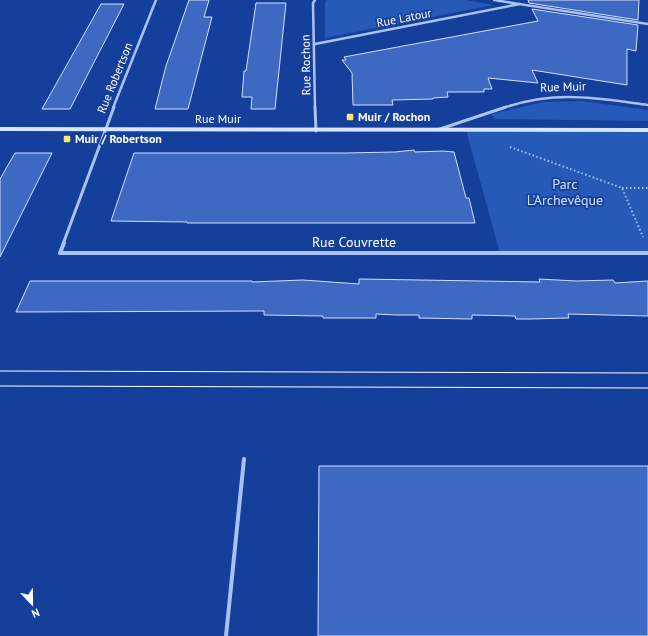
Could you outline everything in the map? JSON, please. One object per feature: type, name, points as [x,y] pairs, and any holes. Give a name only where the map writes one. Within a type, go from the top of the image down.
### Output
[{"type":"street","name":"Rue Robertson","points":[[60,253],[105,129],[156,0]]},
{"type":"street","name":"Rue Rochon","points":[[316,0],[313,3],[316,130]]},
{"type":"street","name":"Rue Latour","points":[[494,0],[648,24]]},
{"type":"street","name":"Rue Latour","points":[[315,44],[520,4]]},
{"type":"street","name":"Rue Muir","points":[[436,130],[520,102],[547,96],[582,96],[648,106]]},
{"type":"street","name":"Rue Muir","points":[[0,129],[648,130]]},
{"type":"street","name":"Rue Couvrette","points":[[60,253],[648,253]]},
{"type":"lane","points":[[226,636],[244,459]]},
{"type":"path","points":[[508,146],[622,188],[648,188]]},
{"type":"path","points":[[622,188],[638,226]]},
{"type":"green space","points":[[327,0],[466,0],[493,5],[325,38],[325,2]]},
{"type":"green space","points":[[581,101],[648,110],[648,121],[495,119],[492,115],[495,113],[544,102]]},
{"type":"green space","name":"Parc L'Archevêque","points":[[466,130],[648,130],[648,253],[500,253]]},
{"type":"building","points":[[189,0],[209,0],[204,17],[212,17],[188,109],[155,109],[166,66]]},
{"type":"building","points":[[528,0],[639,0],[638,20],[529,3]]},
{"type":"building","points":[[256,3],[286,3],[275,109],[251,109],[252,97],[242,97],[244,71],[246,71]]},
{"type":"building","points":[[101,4],[124,4],[70,109],[42,109]]},
{"type":"building","points":[[532,9],[638,25],[636,51],[627,49],[627,85],[532,70],[538,83],[488,78],[492,89],[484,89],[484,92],[447,92],[448,97],[392,100],[393,105],[353,105],[352,73],[342,60],[346,60],[344,57],[538,21]]},
{"type":"building","points":[[414,150],[415,152],[454,152],[466,198],[469,198],[475,223],[187,223],[111,221],[134,153],[345,153]]},
{"type":"building","points":[[15,153],[52,153],[0,257],[0,179]]},
{"type":"building","points":[[359,279],[540,282],[539,279],[576,281],[613,280],[615,283],[648,281],[648,316],[568,314],[569,318],[516,319],[515,316],[472,315],[472,319],[419,318],[419,315],[376,314],[376,318],[323,318],[323,316],[264,315],[264,311],[16,312],[30,281],[252,282],[303,280],[359,284]]},
{"type":"building","points":[[319,466],[648,466],[648,636],[318,636]]},
{"type":"tram line","points":[[0,371],[648,373]]},
{"type":"tram line","points":[[0,386],[648,388]]},
{"type":"place","name":"Muir / Rochon","points":[[350,117]]},
{"type":"place","name":"Muir / Robertson","points":[[67,139]]}]
